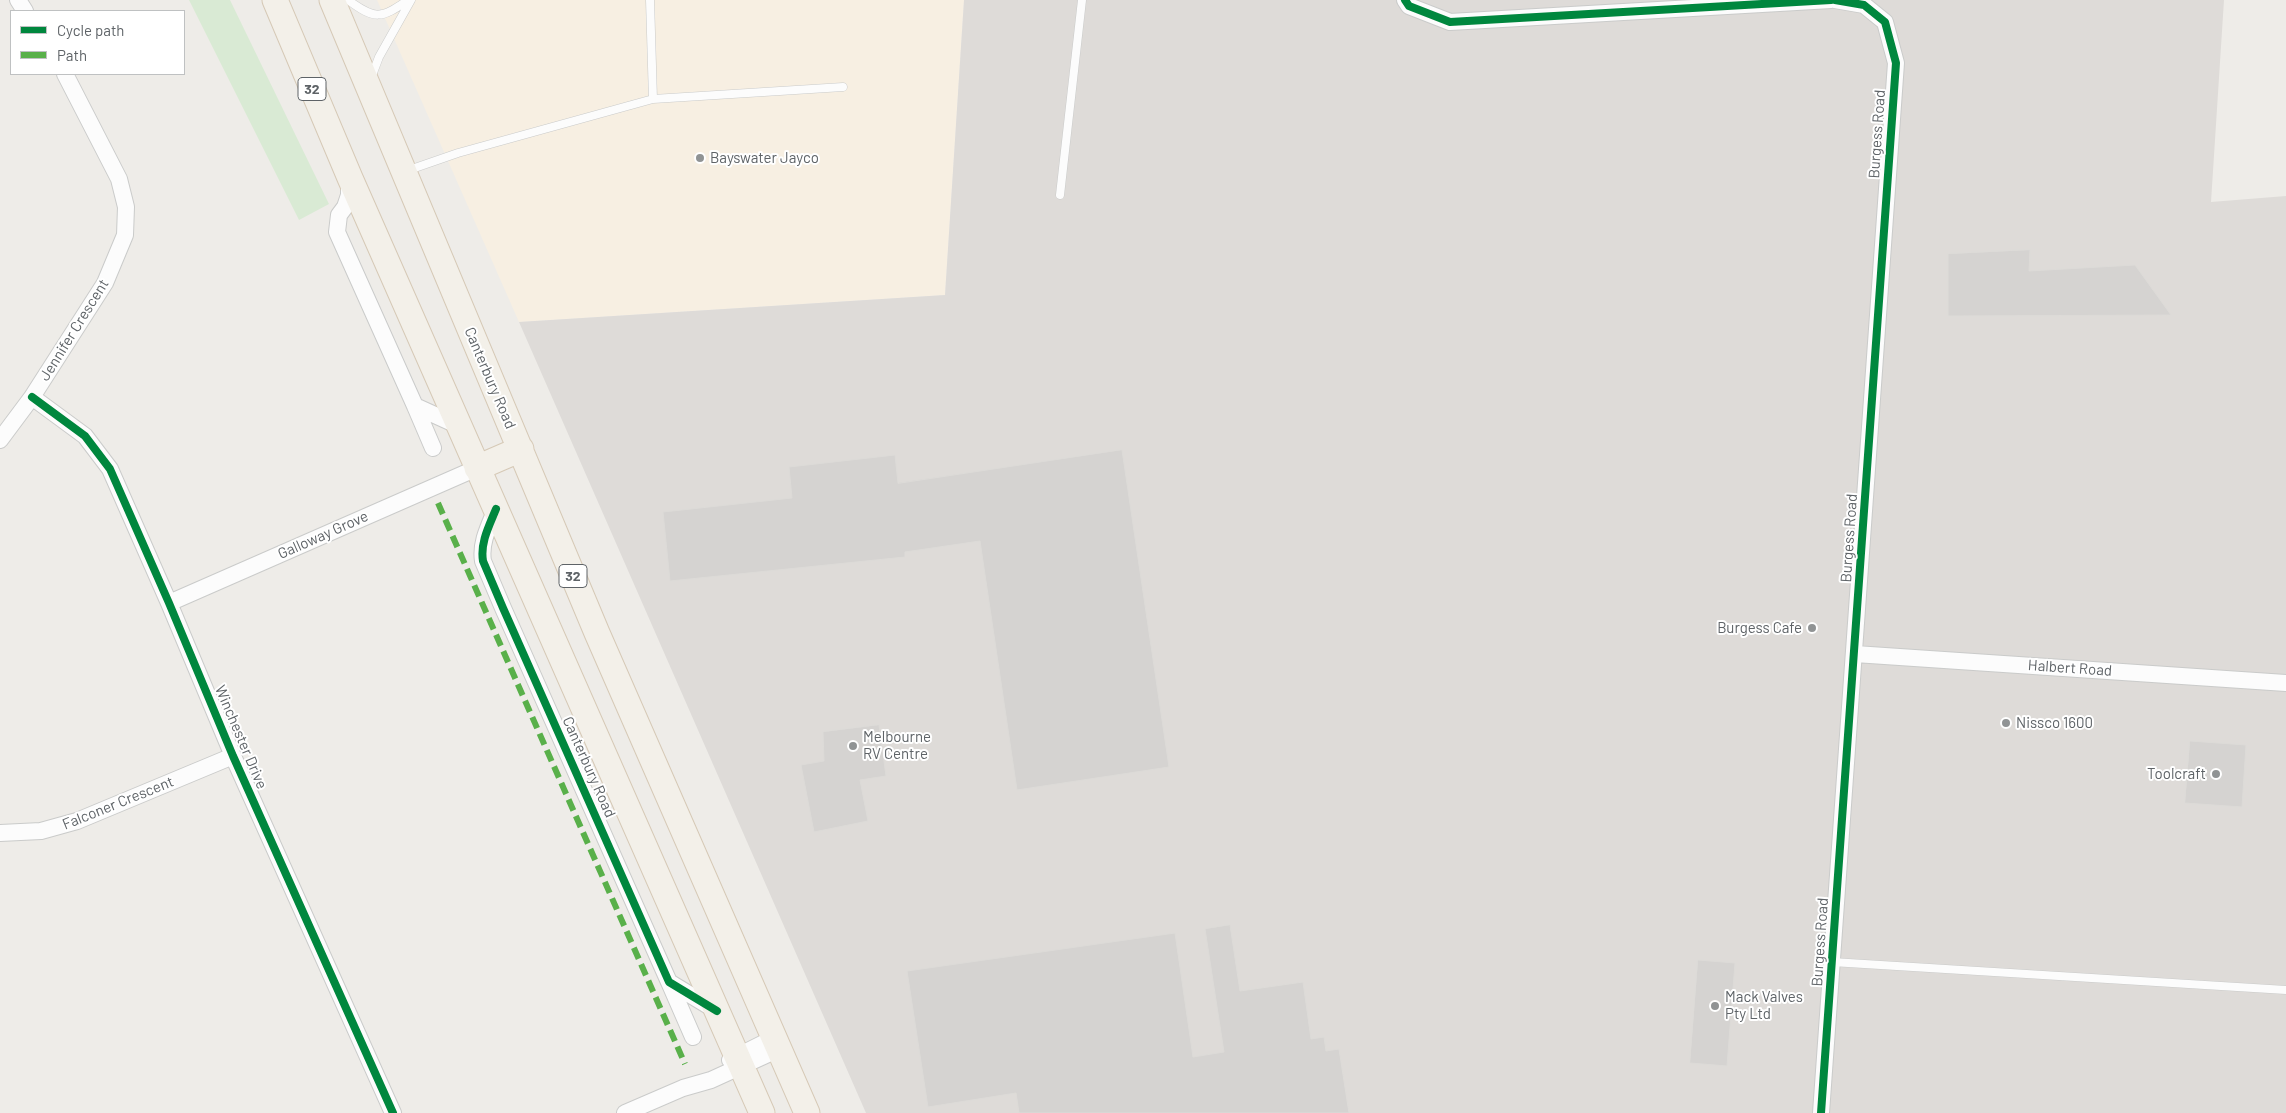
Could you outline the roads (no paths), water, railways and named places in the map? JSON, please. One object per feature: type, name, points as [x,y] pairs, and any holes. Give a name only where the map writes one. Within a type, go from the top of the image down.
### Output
[{"type":"main road","name":"Canterbury Road","points":[[276,0],[350,178],[740,1061],[758,1109]]},
{"type":"main road","name":"Canterbury Road","points":[[332,0],[597,633],[807,1113]]},
{"type":"main road","points":[[477,468],[520,449]]},
{"type":"street","points":[[1405,0],[1409,6],[1450,22],[1831,0]]},
{"type":"street","name":"Burgess Road","points":[[1821,1113],[1896,63],[1885,22],[1864,5],[1835,0]]},
{"type":"street","name":"Jennifer Crescent","points":[[0,440],[32,397],[105,283],[125,235],[126,208],[119,179],[66,75]]},
{"type":"street","points":[[350,178],[349,195],[345,207],[339,214],[337,232],[433,448]]},
{"type":"street","name":"Winchester Drive","points":[[32,397],[85,436],[110,469],[233,756],[393,1113]]},
{"type":"street","points":[[415,406],[459,426]]},
{"type":"street","name":"Galloway Grove","points":[[169,603],[477,468]]},
{"type":"street","name":"Canterbury Road","points":[[496,510],[483,540],[483,561],[694,1037]]},
{"type":"street","name":"Halbert Road","points":[[1855,654],[2286,683]]},
{"type":"street","name":"Falconer Crescent","points":[[0,833],[41,831],[77,821],[233,756]]},
{"type":"street","points":[[669,982],[717,1011]]},
{"type":"street","points":[[625,1113],[682,1088],[711,1080],[740,1061],[776,1044]]},
{"type":"lane","points":[[348,0],[360,10],[379,15],[391,12],[410,0]]},
{"type":"lane","points":[[370,89],[373,71],[379,57],[410,0]]},
{"type":"lane","points":[[650,0],[653,99]]},
{"type":"lane","points":[[1060,195],[1082,0]]},
{"type":"lane","points":[[404,172],[458,154],[653,99],[843,86]]},
{"type":"lane","points":[[1832,962],[2286,990]]},
{"type":"place","name":"Bayswater Jayco","points":[[700,158]]},
{"type":"place","name":"Burgess Cafe","points":[[1812,628]]},
{"type":"place","name":"Nissco 1600","points":[[2006,723]]},
{"type":"place","name":"Melbourne RV Centre","points":[[853,746]]},
{"type":"place","name":"Toolcraft","points":[[2216,774]]},
{"type":"place","name":"Mack Valves Pty Ltd","points":[[1715,1006]]}]
